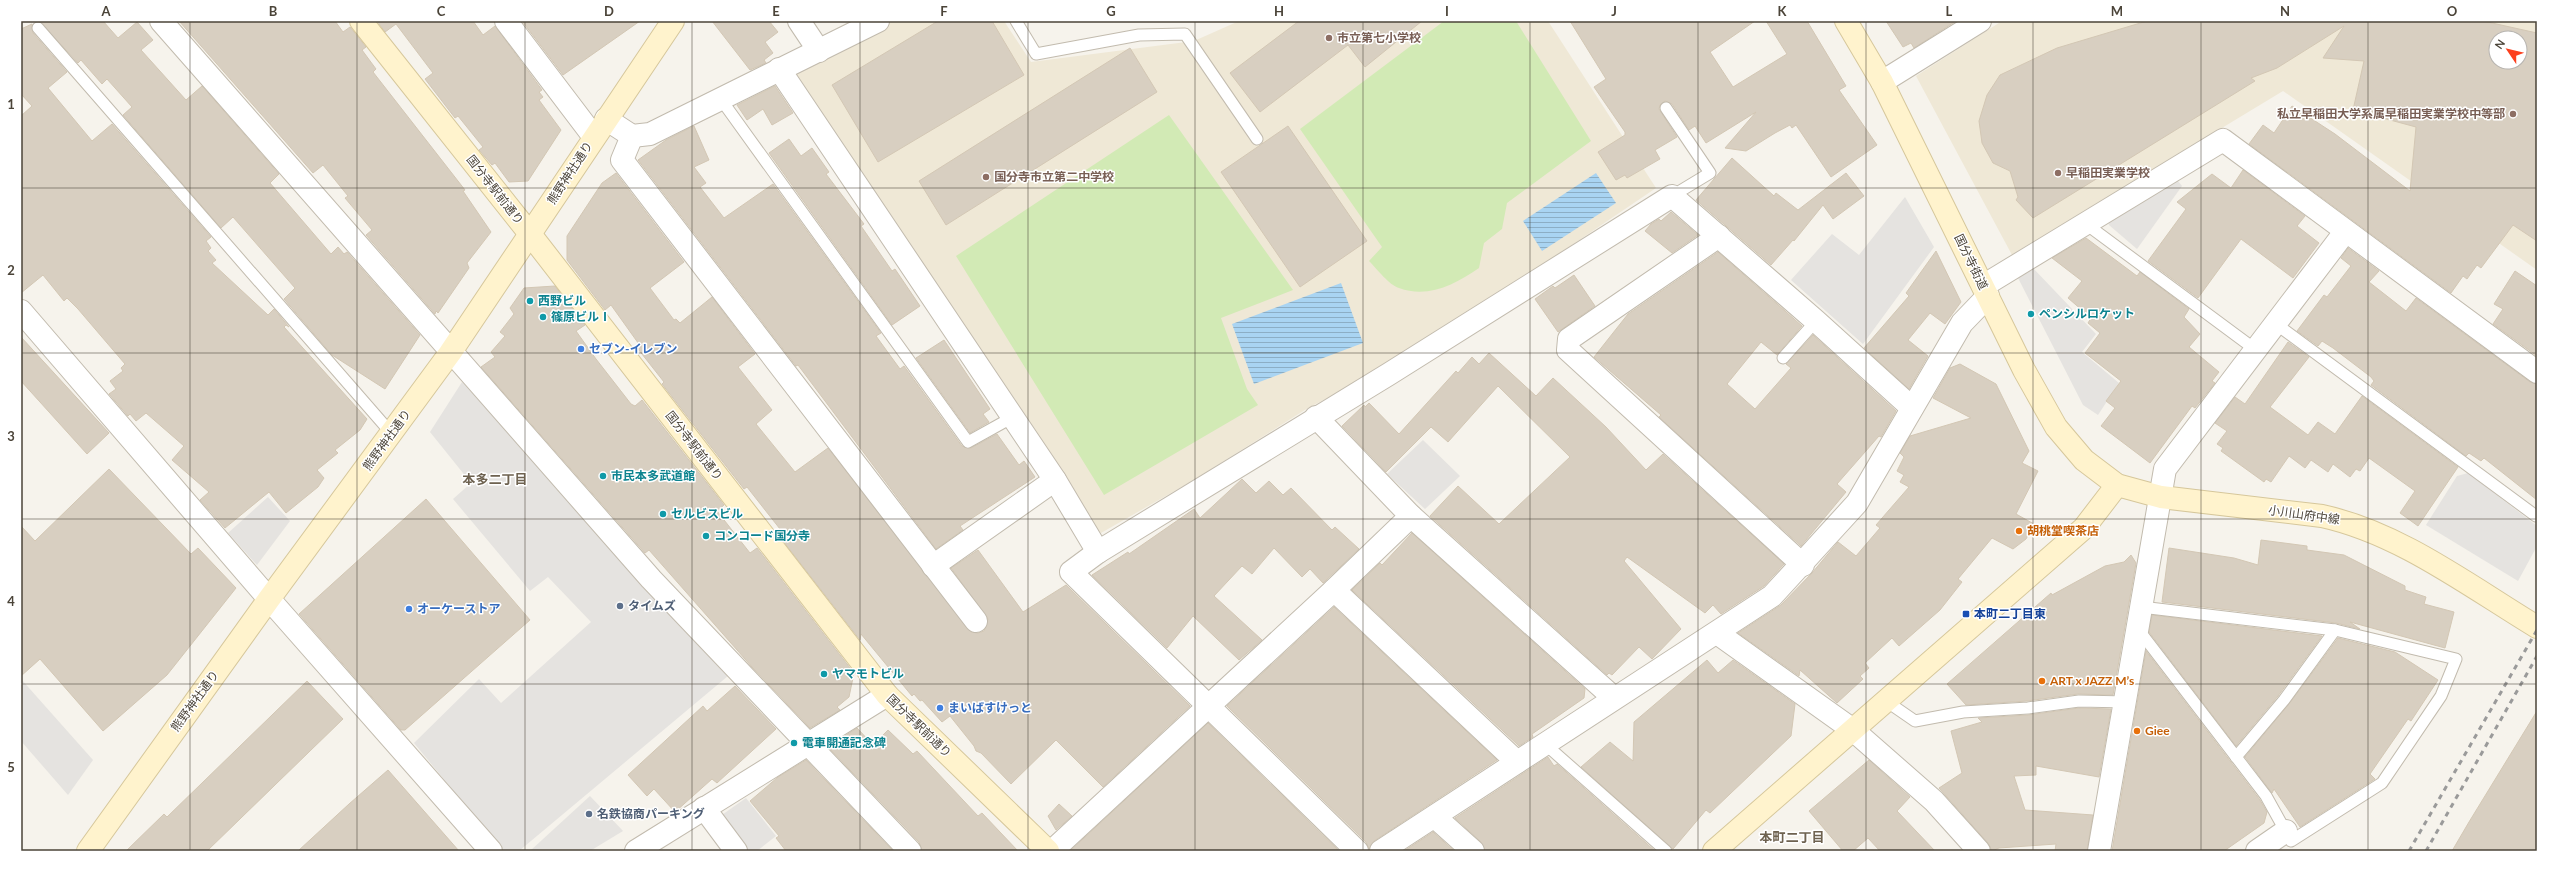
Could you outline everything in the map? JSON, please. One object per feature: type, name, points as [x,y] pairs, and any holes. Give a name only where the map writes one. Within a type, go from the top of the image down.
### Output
[{"type":"main road","name":"国分寺駅前通り","points":[[361,21],[530,234],[887,695],[1048,851]]},
{"type":"main road","name":"熊野神社通り","points":[[88,851],[269,598],[392,434],[450,353],[673,21]]},
{"type":"main road","name":"国分寺街道","points":[[1846,21],[1882,82],[1986,291],[2056,427],[2084,460],[2117,485]]},
{"type":"main road","name":"小川山府中線","points":[[2117,485],[2161,497],[2322,516],[2348,522],[2395,542],[2537,627]]},
{"type":"main road","points":[[1714,851],[2084,528],[2117,485]]},
{"type":"street","points":[[161,21],[450,353],[651,579],[807,745],[910,851]]},
{"type":"street","points":[[506,21],[600,128],[632,136],[650,134],[878,21]]},
{"type":"street","points":[[799,21],[819,50]]},
{"type":"street","points":[[1882,82],[1980,21]]},
{"type":"street","points":[[779,69],[1055,480],[1098,552]]},
{"type":"street","points":[[632,136],[622,160],[976,621]]},
{"type":"street","points":[[1381,851],[1772,596],[1803,565],[1857,502],[1962,323],[1986,291],[2086,224],[2223,140],[2345,232],[2537,372]]},
{"type":"street","points":[[1357,851],[1207,707],[1071,572],[1098,552],[1316,417],[1389,374],[1672,196],[1816,320],[1912,408]]},
{"type":"street","points":[[2099,851],[2127,702],[2138,629],[2166,469],[2345,232]]},
{"type":"street","points":[[1718,236],[1569,339],[1568,350],[1803,565]]},
{"type":"street","points":[[21,311],[269,598],[491,851]]},
{"type":"street","points":[[1316,417],[1411,516],[1614,698]]},
{"type":"street","points":[[933,566],[1055,480]]},
{"type":"street","points":[[1052,851],[1334,590],[1411,516]]},
{"type":"street","points":[[1334,590],[1517,762]]},
{"type":"street","points":[[1717,633],[1853,730],[1934,801],[1979,851]]},
{"type":"street","points":[[636,851],[887,695]]},
{"type":"street","points":[[704,808],[736,851]]},
{"type":"street","points":[[1435,817],[1473,851]]},
{"type":"street","points":[[2257,851],[2286,831]]},
{"type":"lane","points":[[1016,21],[1036,54],[1139,35],[1185,34],[1257,139]]},
{"type":"lane","points":[[38,28],[392,434]]},
{"type":"lane","points":[[720,98],[968,442],[1013,417]]},
{"type":"lane","points":[[1666,108],[1710,173],[1672,196]]},
{"type":"lane","points":[[2086,224],[2256,350]]},
{"type":"lane","points":[[1783,358],[1816,320]]},
{"type":"lane","points":[[2276,324],[2536,516]]},
{"type":"lane","points":[[2138,629],[2266,796],[2291,841],[2382,783],[2441,696],[2456,659],[2335,630],[2142,606]]},
{"type":"lane","points":[[2236,757],[2284,700],[2335,630]]},
{"type":"lane","points":[[1886,701],[1915,721],[1963,712],[2028,708],[2079,701],[2127,702]]},
{"type":"lane","points":[[1545,744],[1666,851]]},
{"type":"shaded area","points":[[878,21],[1004,21],[1031,62],[1194,41],[1239,21],[1548,21],[1656,188],[1420,348],[1384,369],[1308,408],[1192,481],[1101,533],[1055,480],[779,69]]},
{"type":"shaded area","name":"早稲田実業学校","points":[[2002,21],[2537,21],[2537,270],[2283,91],[2012,255],[1916,76]]},
{"type":"shaded area","points":[[2174,176],[2182,186],[2137,249],[2109,225],[2107,219]]},
{"type":"shaded area","points":[[1905,197],[1934,247],[1863,344],[1791,280],[1832,234],[1859,255]]},
{"type":"shaded area","points":[[2030,265],[2096,334],[2082,352],[2119,383],[2098,415],[2083,405],[2017,276]]},
{"type":"shaded area","name":"タイムズ","points":[[462,382],[728,676],[519,851],[503,851],[414,743],[479,679],[501,703],[591,622],[548,577],[530,591],[453,499],[471,483],[430,432]]},
{"type":"shaded area","points":[[1423,440],[1460,476],[1425,509],[1387,474]]},
{"type":"shaded area","points":[[2468,473],[2537,526],[2537,546],[2518,581],[2426,525],[2457,476]]},
{"type":"shaded area","points":[[268,497],[290,521],[257,565],[228,533]]},
{"type":"shaded area","points":[[21,679],[93,760],[68,795],[21,741]]},
{"type":"shaded area","name":"名鉄協商パーキング","points":[[590,796],[623,831],[590,851],[530,851]]},
{"type":"shaded area","points":[[746,798],[776,836],[757,851],[744,851],[719,817]]},
{"type":"green space","points":[[1444,21],[1516,21],[1591,141],[1507,203],[1502,229],[1484,243],[1479,268],[1461,279],[1441,288],[1431,291],[1410,291],[1391,284],[1369,261],[1382,247],[1300,129]]},
{"type":"green space","points":[[1169,115],[1293,290],[1221,318],[1247,389],[1258,405],[1104,495],[956,256]]},
{"type":"water","points":[[1596,173],[1616,203],[1542,251],[1523,221]]},
{"type":"water","points":[[1341,283],[1363,343],[1254,384],[1232,324]]},
{"type":"building","points":[[39,21],[103,21],[118,38],[137,22],[153,40],[141,50],[186,100],[202,86],[279,174],[270,183],[331,254],[338,247],[344,254],[347,252],[420,335],[385,389],[332,355],[284,299],[295,288],[233,217],[221,228],[123,115],[132,107],[107,79],[102,84],[81,60],[78,63]]},
{"type":"building","points":[[179,21],[335,21],[343,32],[350,27],[366,47],[362,50],[376,69],[373,72],[465,190],[463,191],[491,232],[467,263],[469,268],[438,313],[436,311],[435,314],[366,235],[372,230],[345,198],[348,196],[323,165],[313,173]]},
{"type":"building","points":[[377,21],[473,21],[483,35],[495,26],[542,90],[539,92],[543,97],[539,100],[561,130],[528,181],[509,182],[495,163],[492,165],[479,150],[483,147],[458,116],[455,118],[425,79],[433,73],[396,24],[385,32]]},
{"type":"building","points":[[522,21],[640,21],[563,75]]},
{"type":"building","points":[[712,21],[769,21],[778,32],[765,42],[773,53],[764,60],[766,63],[750,70]]},
{"type":"building","points":[[938,21],[992,21],[1024,75],[878,162],[832,85]]},
{"type":"building","points":[[1299,21],[1422,21],[1365,67],[1348,45],[1260,112],[1230,73]]},
{"type":"building","points":[[1570,21],[1755,21],[1710,52],[1733,87],[1787,54],[1766,21],[1807,21],[1846,86],[1839,90],[1877,145],[1831,177],[1796,125],[1792,128],[1790,125],[1746,151],[1725,148],[1756,112],[1706,143],[1695,126],[1689,130],[1672,104],[1665,101],[1660,105],[1659,109],[1677,137],[1655,150],[1660,159],[1627,178],[1625,175],[1616,180],[1598,152],[1625,135],[1625,132],[1594,87],[1606,79]]},
{"type":"building","points":[[1886,21],[1956,21],[1914,48],[1911,43],[1903,47]]},
{"type":"building","name":"早稲田実業学校","points":[[2147,21],[2483,21],[2524,30],[2488,30],[2488,70],[2528,70],[2528,31],[2537,33],[2537,241],[2513,225],[2481,268],[2477,265],[2467,279],[2463,276],[2451,293],[2249,144],[2263,125],[2274,133],[2292,106],[2335,134],[2410,191],[2416,127],[2353,110],[2364,61],[2323,58],[2344,26],[2277,68],[2251,78],[2255,81],[2033,218],[2016,200],[2018,197],[2010,171],[1993,163],[1982,143],[1979,121],[1987,95],[2000,75],[2057,48]]},
{"type":"building","points":[[32,24],[33,33],[67,72],[48,88],[92,141],[112,124],[211,237],[206,241],[211,248],[208,251],[216,260],[212,263],[268,315],[274,309],[289,327],[286,325],[284,327],[367,419],[360,430],[335,450],[338,453],[317,470],[324,478],[318,487],[286,513],[269,492],[225,528],[200,500],[209,492],[172,460],[184,446],[146,413],[136,421],[130,414],[128,416],[109,394],[116,389],[110,381],[123,371],[121,368],[125,364],[78,309],[67,298],[64,301],[43,275],[21,293],[21,116],[32,106],[21,94],[21,29]]},
{"type":"building","points":[[1130,48],[1157,92],[946,225],[919,181]]},
{"type":"building","points":[[775,86],[793,113],[772,125],[763,109],[747,120],[737,105]]},
{"type":"building","points":[[694,126],[709,160],[694,167],[706,183],[700,187],[724,218],[773,184],[881,333],[876,336],[900,369],[904,366],[962,446],[971,448],[997,434],[1019,465],[1024,461],[1035,477],[960,526],[963,530],[936,549],[798,365],[796,366],[638,160],[666,140]]},
{"type":"building","points":[[1288,126],[1367,241],[1300,287],[1221,172]]},
{"type":"building","points":[[789,139],[801,156],[812,148],[829,172],[826,174],[864,224],[861,226],[892,271],[895,269],[920,306],[892,325],[769,153]]},
{"type":"building","points":[[1732,158],[1774,196],[1776,193],[1798,210],[1846,173],[1864,196],[1833,219],[1823,205],[1794,241],[1793,240],[1771,265],[1696,200]]},
{"type":"building","points":[[2243,170],[2305,216],[2297,226],[2319,243],[2293,278],[2241,239],[2198,298],[2148,261],[2186,209],[2177,202],[2212,174],[2231,188]]},
{"type":"building","points":[[616,173],[684,262],[650,288],[674,320],[676,319],[680,323],[712,297],[755,354],[738,367],[772,410],[756,424],[795,472],[828,448],[971,632],[978,633],[984,631],[988,619],[951,568],[978,550],[1023,612],[1066,585],[1190,706],[1103,787],[1056,740],[1011,784],[981,753],[976,751],[974,746],[950,716],[942,722],[922,700],[920,701],[914,694],[912,696],[861,634],[860,640],[776,532],[780,529],[747,487],[744,489],[662,384],[664,382],[638,349],[641,347],[611,305],[605,310],[567,260],[567,236],[602,183]]},
{"type":"building","points":[[1671,212],[1698,235],[1672,253],[1645,231],[1651,224],[1659,219],[1661,221]]},
{"type":"building","points":[[2086,238],[2137,276],[2140,272],[2189,309],[2184,317],[2200,334],[2189,347],[2219,372],[2212,381],[2215,383],[2195,408],[2192,406],[2150,463],[2101,426],[2115,408],[2106,401],[2121,381],[2085,353],[2100,333],[2088,323],[2091,318],[2068,298],[2082,281],[2052,258]]},
{"type":"building","points":[[2348,248],[2379,271],[2369,282],[2406,311],[2416,298],[2530,382],[2537,384],[2537,500],[2484,458],[2481,461],[2469,453],[2466,456],[2371,385],[2374,381],[2371,377],[2333,348],[2322,341],[2318,346],[2297,331],[2324,295],[2327,297],[2351,266],[2341,258]]},
{"type":"building","points":[[1936,251],[1961,302],[1945,324],[1930,313],[1908,340],[1928,356],[1909,389],[1864,348],[1909,296],[1906,293]]},
{"type":"building","points":[[1718,252],[1802,326],[1777,355],[1761,342],[1727,384],[1755,409],[1791,368],[1786,364],[1813,335],[1896,411],[1881,437],[1879,436],[1837,484],[1846,492],[1801,546],[1659,417],[1661,415],[1594,357],[1628,314]]},
{"type":"building","points":[[2515,271],[2537,286],[2537,356],[2493,324],[2503,309],[2494,304]]},
{"type":"building","points":[[1574,275],[1595,306],[1558,332],[1535,299],[1553,286],[1555,288]]},
{"type":"building","points":[[555,286],[585,325],[576,331],[596,359],[631,404],[635,406],[642,400],[724,505],[717,511],[750,553],[757,548],[854,673],[849,697],[837,707],[840,710],[810,728],[752,667],[649,550],[645,553],[481,367],[495,357],[491,352],[505,336],[500,332],[514,314],[510,308],[524,288]]},
{"type":"building","points":[[21,337],[109,433],[87,454],[21,381]]},
{"type":"building","points":[[944,340],[990,409],[983,414],[989,422],[970,433],[916,358]]},
{"type":"building","points":[[2288,342],[2309,357],[2270,407],[2308,435],[2318,422],[2335,434],[2362,396],[2458,467],[2418,526],[2400,513],[2415,491],[2369,458],[2360,471],[2356,469],[2350,477],[2333,464],[2328,472],[2311,460],[2305,468],[2289,456],[2271,482],[2266,479],[2264,482],[2221,451],[2223,448],[2217,444],[2227,431],[2215,423],[2235,397],[2245,404]]},
{"type":"building","points":[[1489,353],[1536,396],[1553,378],[1606,427],[1646,470],[1663,454],[1784,564],[1764,586],[1721,614],[1713,605],[1705,613],[1627,557],[1624,561],[1681,629],[1652,659],[1639,647],[1612,675],[1609,673],[1607,675],[1430,516],[1458,486],[1499,524],[1570,457],[1498,386],[1448,442],[1431,427],[1386,472],[1342,426],[1364,405],[1365,407],[1369,403],[1399,434],[1456,371],[1458,373],[1472,357],[1479,364]]},
{"type":"building","points":[[1960,364],[1996,384],[2029,451],[2022,463],[2038,471],[2016,514],[2034,524],[2026,539],[2013,549],[1992,538],[1958,579],[1962,582],[1940,610],[1899,646],[1892,638],[1865,663],[1869,668],[1860,676],[1863,679],[1837,703],[1800,670],[1799,676],[1738,633],[1781,605],[1812,573],[1838,542],[1856,556],[1880,528],[1876,525],[1909,487],[1900,482],[1904,475],[1897,471],[1904,457],[1900,453],[1910,436],[1971,418],[1933,398],[1950,368]]},
{"type":"building","points":[[109,469],[191,554],[198,548],[236,588],[167,675],[103,731],[40,659],[21,676],[21,526],[35,541]]},
{"type":"building","points":[[1242,479],[1256,493],[1269,481],[1283,495],[1291,488],[1332,530],[1335,527],[1359,549],[1323,583],[1310,569],[1302,577],[1274,548],[1252,574],[1242,566],[1214,596],[1262,640],[1239,660],[1193,616],[1167,648],[1092,575],[1128,552],[1129,554],[1194,509],[1200,518]]},
{"type":"building","points":[[426,499],[530,620],[405,730],[401,730],[299,614]]},
{"type":"building","points":[[1412,533],[1585,689],[1584,698],[1532,734],[1533,737],[1519,746],[1352,590],[1380,563],[1382,565]]},
{"type":"building","points":[[2261,540],[2307,546],[2307,550],[2344,555],[2405,586],[2405,590],[2426,597],[2424,604],[2454,612],[2445,648],[2350,622],[2360,629],[2336,623],[2162,602],[2169,548],[2234,558],[2258,565]]},
{"type":"building","points":[[2131,555],[2136,563],[2113,695],[2078,694],[2027,701],[1966,705],[1947,684],[2051,593],[2052,595],[2105,566],[2124,562]]},
{"type":"building","points":[[1334,607],[1497,760],[1374,841],[1369,849],[1366,842],[1227,706]]},
{"type":"building","points":[[2152,615],[2322,636],[2278,696],[2236,746],[2149,632]]},
{"type":"building","points":[[2338,638],[2395,652],[2438,680],[2411,721],[2408,719],[2370,774],[2375,779],[2300,827],[2274,789],[2272,793],[2245,757],[2289,704]]},
{"type":"building","points":[[2146,651],[2260,800],[2267,812],[2264,823],[2224,851],[2112,851]]},
{"type":"building","points":[[1707,660],[1718,673],[1733,660],[1795,704],[1791,736],[1710,813],[1706,810],[1673,849],[1581,767],[1610,742],[1633,761],[1634,722]]},
{"type":"building","points":[[307,681],[343,719],[207,851],[126,851],[164,814],[167,817]]},
{"type":"building","points":[[735,686],[776,729],[717,783],[712,779],[675,812],[654,789],[647,796],[628,775],[703,706],[707,711]]},
{"type":"building","points":[[2079,708],[2111,709],[2099,777],[2036,766],[2036,775],[2014,776],[2025,810],[2093,815],[2087,851],[2055,851],[2056,844],[1999,848],[1992,851],[1988,843],[1939,788],[1962,773],[1951,731],[1982,722],[1978,718],[2028,715]]},
{"type":"building","points":[[2537,711],[2537,851],[2452,851],[2469,822]]},
{"type":"building","points":[[1208,723],[1339,851],[1070,851]]},
{"type":"building","points":[[857,728],[873,745],[888,730],[913,754],[917,751],[978,816],[982,813],[1018,851],[922,851],[919,842],[828,747]]},
{"type":"building","points":[[1548,757],[1554,766],[1557,764],[1655,851],[1485,851],[1481,842],[1455,818]]},
{"type":"building","points":[[806,760],[893,851],[786,851],[776,838],[779,836],[750,801],[778,777]]},
{"type":"building","points":[[1869,760],[1910,797],[1897,811],[1935,851],[1880,851],[1868,838],[1853,851],[1843,851],[1809,811]]},
{"type":"building","points":[[388,770],[459,851],[298,851],[349,804]]},
{"type":"building","points":[[1059,804],[1072,816],[1056,830],[1048,816]]},
{"type":"building","points":[[1433,832],[1454,851],[1404,851]]},
{"type":"railway","points":[[2409,851],[2537,630]]},
{"type":"railway","points":[[2426,851],[2537,656]]},
{"type":"place","name":"市立第七小学校","points":[[1329,38]]},
{"type":"place","name":"私立早稲田大学系属早稲田実業学校中等部","points":[[2513,114]]},
{"type":"place","name":"早稲田実業学校","points":[[2058,173]]},
{"type":"place","name":"国分寺市立第二中学校","points":[[986,177]]},
{"type":"place","name":"西野ビル","points":[[530,301]]},
{"type":"place","name":"ペンシルロケット","points":[[2031,314]]},
{"type":"place","name":"篠原ビルⅠ","points":[[543,317]]},
{"type":"place","name":"セブン-イレブン","points":[[581,349]]},
{"type":"place","name":"市民本多武道館","points":[[603,476]]},
{"type":"place","name":"セルビスビル","points":[[663,514]]},
{"type":"place","name":"胡桃堂喫茶店","points":[[2019,531]]},
{"type":"place","name":"コンコード国分寺","points":[[706,536]]},
{"type":"place","name":"タイムズ","points":[[620,606]]},
{"type":"place","name":"オーケーストア","points":[[409,609]]},
{"type":"place","name":"本町二丁目東","points":[[1966,614]]},
{"type":"place","name":"ヤマモトビル","points":[[824,674]]},
{"type":"place","name":"ART x JAZZ M’s","points":[[2042,681]]},
{"type":"place","name":"まいばすけっと","points":[[940,708]]},
{"type":"place","name":"Giee","points":[[2137,731]]},
{"type":"place","name":"電車開通記念碑","points":[[794,743]]},
{"type":"place","name":"名鉄協商パーキング","points":[[589,814]]},
{"type":"district","name":"本多二丁目","points":[[495,479]]},
{"type":"district","name":"本町二丁目","points":[[1792,837]]}]
